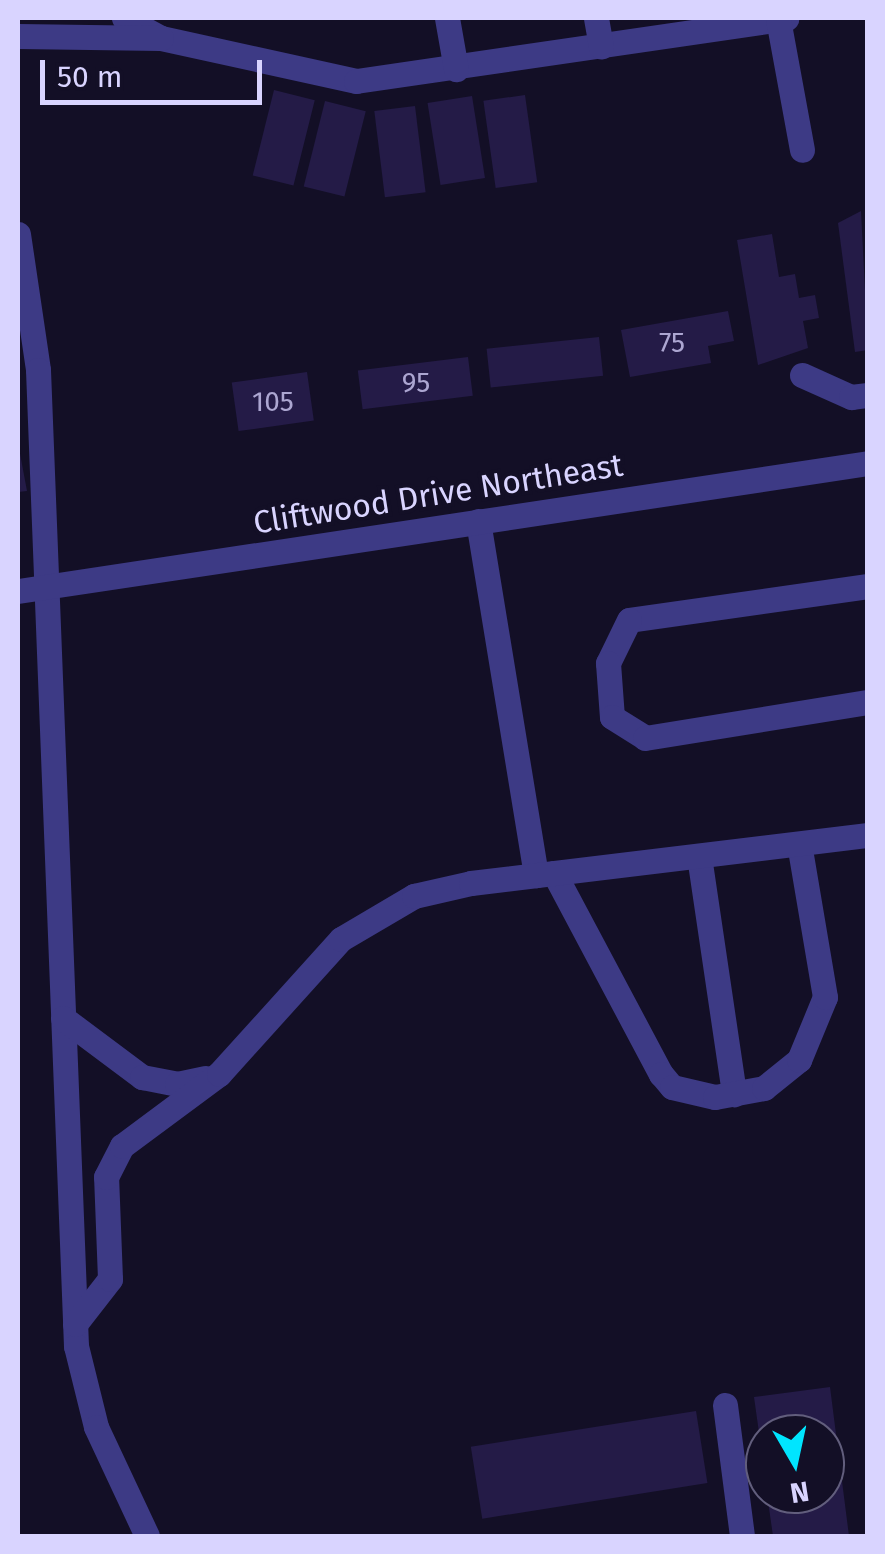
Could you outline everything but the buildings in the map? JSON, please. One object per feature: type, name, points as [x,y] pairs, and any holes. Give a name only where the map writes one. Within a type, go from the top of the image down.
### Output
[{"type":"street","points":[[124,18],[161,38]]},
{"type":"street","points":[[447,18],[456,69]]},
{"type":"street","points":[[596,18],[601,47]]},
{"type":"street","points":[[18,36],[161,38],[356,81],[786,18]]},
{"type":"street","points":[[778,19],[802,150]]},
{"type":"street","points":[[18,234],[38,370],[75,1324],[96,1428],[147,1536]]},
{"type":"street","points":[[802,375],[851,397],[868,395]]},
{"type":"street","name":"Cliftwood Drive Northeast","points":[[18,591],[868,462]]},
{"type":"street","points":[[478,521],[545,874],[660,1074],[692,1096],[764,1088],[799,1060],[826,997],[799,844]]},
{"type":"street","points":[[868,586],[629,620],[608,664],[612,717],[646,738],[868,702]]},
{"type":"street","points":[[75,1324],[110,1280],[106,1177],[122,1146],[219,1074],[342,940],[414,896],[545,874],[868,834]]},
{"type":"street","points":[[700,856],[734,1094]]},
{"type":"street","points":[[63,1018],[142,1078],[177,1084],[219,1074]]},
{"type":"street","points":[[725,1405],[742,1536]]}]
